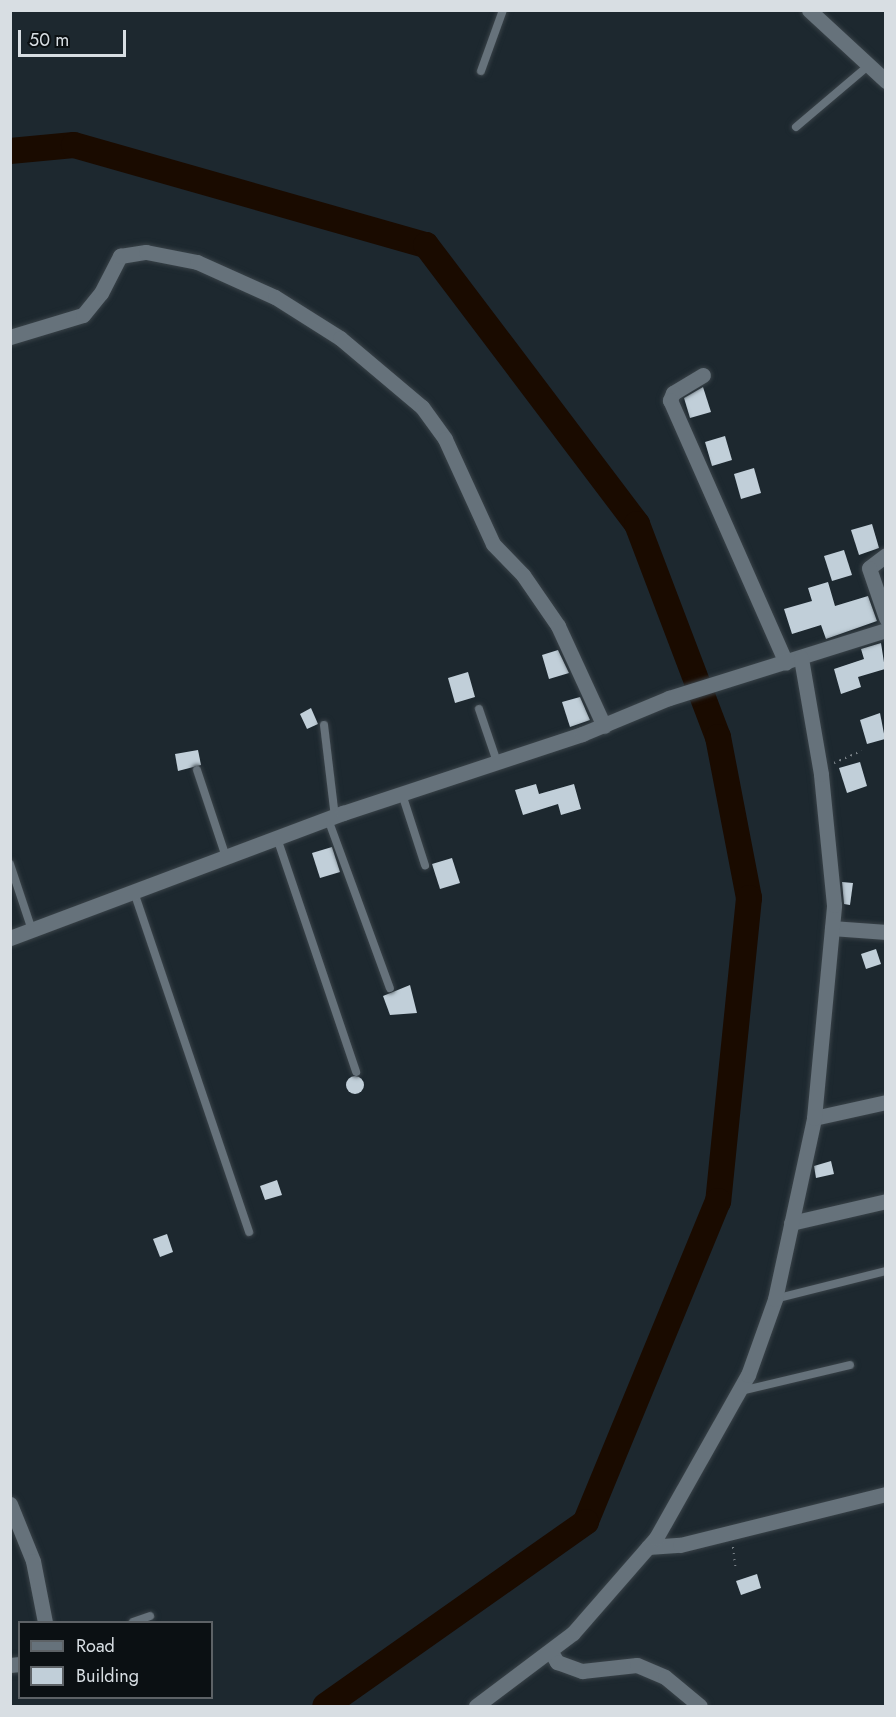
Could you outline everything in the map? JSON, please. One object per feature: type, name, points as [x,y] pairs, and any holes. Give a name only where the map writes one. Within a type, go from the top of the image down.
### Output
[{"type":"street","points":[[809,10],[885,81]]},
{"type":"street","points":[[10,337],[83,315],[101,293],[120,256],[146,252],[197,262],[275,297],[340,338],[422,407],[445,439],[493,544],[523,575],[558,626],[604,726]]},
{"type":"street","points":[[703,375],[673,393],[670,400],[786,663]]},
{"type":"street","points":[[885,555],[869,568],[885,618]]},
{"type":"street","points":[[10,938],[331,818],[604,726],[669,698],[885,630]]},
{"type":"street","points":[[476,1707],[551,1652],[648,1547],[709,1450],[740,1391],[776,1299],[813,1118],[834,905],[819,765],[801,658]]},
{"type":"street","points":[[832,928],[885,932]]},
{"type":"street","points":[[813,1118],[885,1102]]},
{"type":"street","points":[[791,1223],[885,1201]]},
{"type":"street","points":[[648,1547],[732,1532],[885,1494]]},
{"type":"street","points":[[10,1504],[35,1569],[45,1621]]},
{"type":"street","points":[[551,1652],[557,1662],[582,1671],[637,1665],[665,1677],[700,1707]]},
{"type":"lane","points":[[481,71],[502,10]]},
{"type":"lane","points":[[796,127],[868,66]]},
{"type":"lane","points":[[479,709],[497,762]]},
{"type":"lane","points":[[324,725],[331,818],[390,988]]},
{"type":"lane","points":[[197,770],[226,857]]},
{"type":"lane","points":[[402,794],[425,865]]},
{"type":"lane","points":[[278,838],[356,1072]]},
{"type":"lane","points":[[10,864],[32,930]]},
{"type":"lane","points":[[134,892],[249,1232]]},
{"type":"lane","points":[[776,1299],[885,1271]]},
{"type":"lane","points":[[740,1391],[850,1365]]},
{"type":"lane","points":[[138,1621],[150,1616]]},
{"type":"path","points":[[819,765],[861,751]]},
{"type":"path","points":[[732,1532],[736,1571]]},
{"type":"building","points":[[703,387],[711,412],[690,418],[684,398]]},
{"type":"building","points":[[725,436],[732,460],[712,466],[705,442]]},
{"type":"building","points":[[754,468],[761,493],[741,499],[734,474]]},
{"type":"building","points":[[872,524],[879,548],[859,555],[851,530]]},
{"type":"building","points":[[844,550],[852,575],[832,581],[824,556]]},
{"type":"building","points":[[828,582],[835,606],[868,596],[877,621],[826,639],[821,625],[792,634],[784,609],[812,601],[808,588]]},
{"type":"building","points":[[881,643],[885,669],[858,677],[861,687],[841,694],[834,669],[864,659],[861,649]]},
{"type":"building","points":[[558,650],[569,673],[549,679],[542,655]]},
{"type":"building","points":[[468,672],[475,697],[455,703],[448,678]]},
{"type":"building","points":[[580,697],[590,720],[570,727],[562,702]]},
{"type":"building","points":[[311,708],[318,724],[307,729],[300,714]]},
{"type":"building","points":[[880,713],[885,739],[867,744],[860,720]]},
{"type":"building","points":[[198,750],[201,765],[178,771],[175,754]]},
{"type":"building","points":[[860,762],[867,786],[847,793],[839,768]]},
{"type":"building","points":[[536,784],[539,794],[574,784],[581,809],[561,815],[558,804],[523,815],[515,790]]},
{"type":"building","points":[[332,847],[340,872],[320,878],[312,853]]},
{"type":"building","points":[[452,858],[460,883],[440,889],[432,864]]},
{"type":"building","points":[[842,882],[853,883],[850,905],[844,904]]},
{"type":"building","points":[[876,949],[881,964],[866,969],[861,954]]},
{"type":"building","points":[[410,985],[417,1013],[390,1015],[383,996]]},
{"type":"building","points":[[355,1076],[361,1079],[364,1085],[361,1091],[355,1094],[349,1091],[346,1085],[349,1079]]},
{"type":"building","points":[[831,1161],[834,1174],[816,1178],[814,1166]]},
{"type":"building","points":[[277,1180],[282,1195],[265,1200],[260,1186]]},
{"type":"building","points":[[167,1234],[173,1252],[160,1257],[153,1239]]},
{"type":"building","points":[[757,1574],[761,1588],[741,1595],[736,1581]]},
{"type":"waterway","points":[[10,151],[74,145],[426,245],[637,524],[718,737],[749,898],[718,1201],[586,1522],[325,1706]]}]
